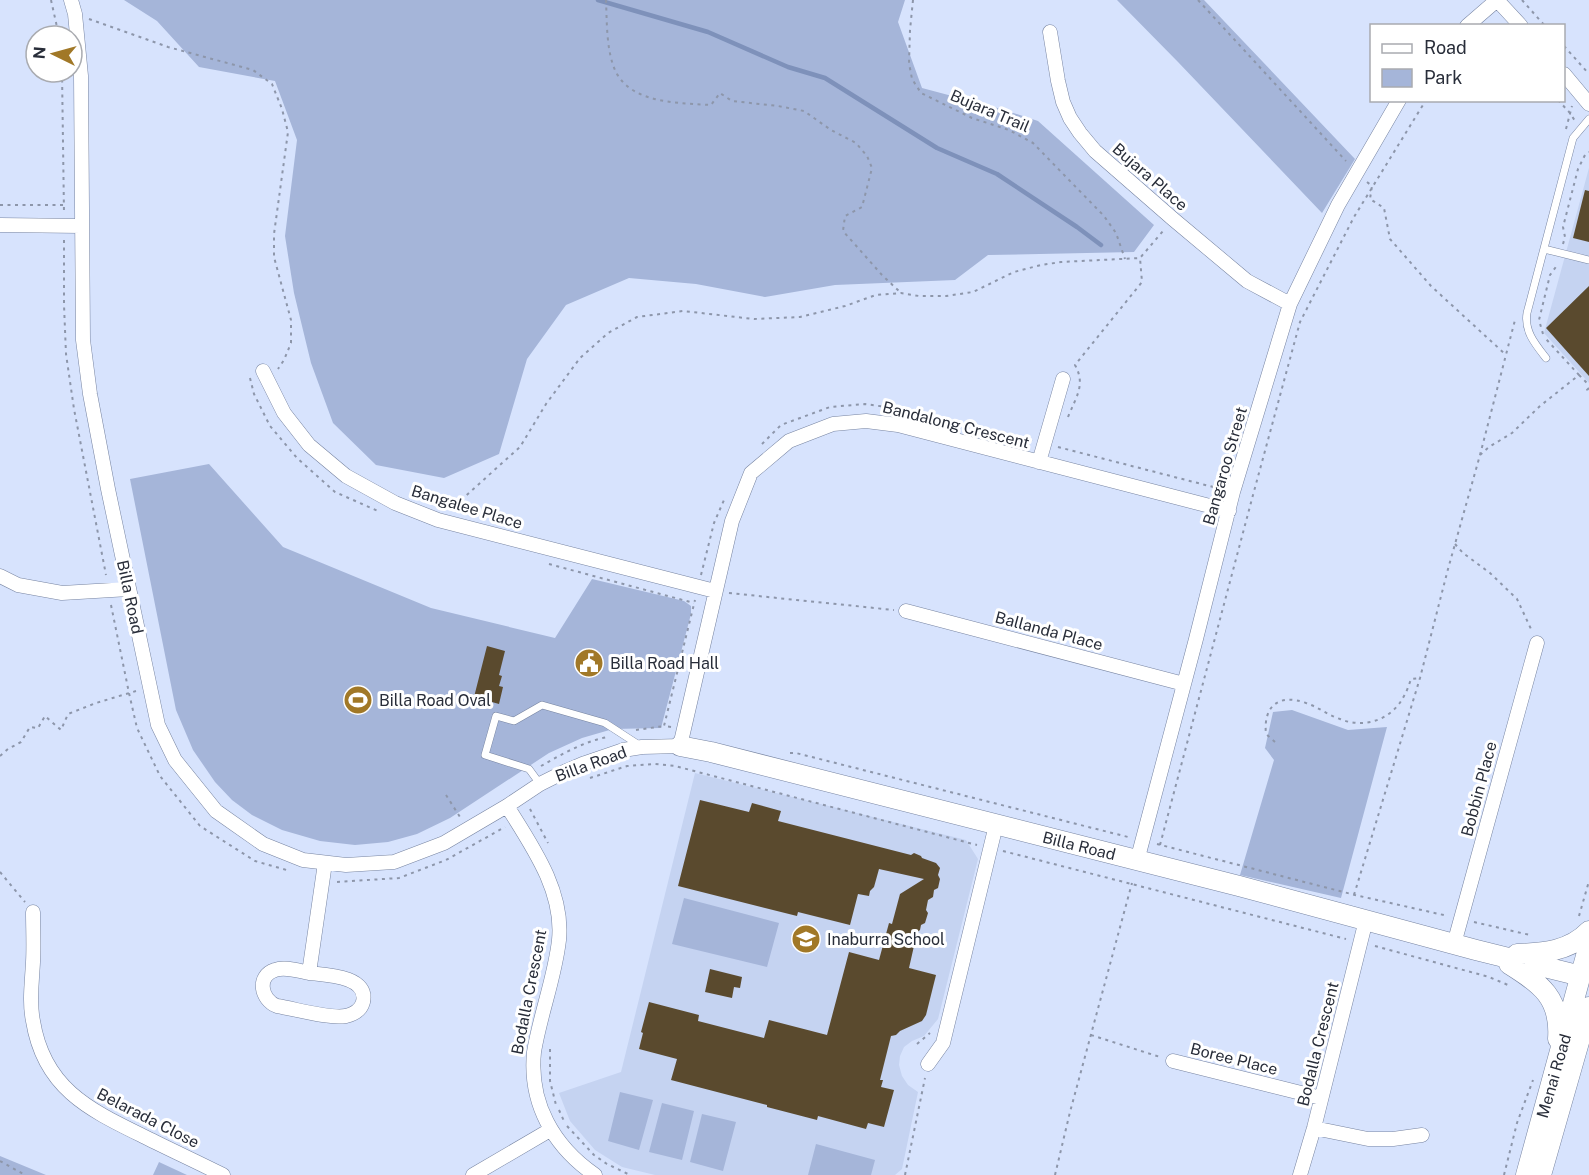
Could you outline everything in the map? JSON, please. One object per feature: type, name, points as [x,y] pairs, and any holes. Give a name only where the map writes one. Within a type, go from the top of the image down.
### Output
[{"type":"street","name":"Billa Road","points":[[71,0],[75,14],[81,76],[83,340],[90,394],[108,489],[149,687],[158,724],[175,759],[216,812],[263,844],[303,860],[346,865],[394,862],[444,843],[564,771],[623,750],[682,738],[711,752],[1239,886],[1476,950],[1585,973]]},
{"type":"street","points":[[1469,24],[1497,0],[1519,24]]},
{"type":"street","name":"Bujara Place","points":[[1050,32],[1064,102],[1080,134],[1095,151],[1246,281],[1290,304]]},
{"type":"street","points":[[1565,76],[1589,104]]},
{"type":"street","name":"Bangaroo Street","points":[[1137,861],[1233,492],[1290,304],[1338,205],[1398,102]]},
{"type":"street","points":[[0,225],[81,226]]},
{"type":"street","name":"Bangalee Place","points":[[266,377],[284,413],[309,445],[346,476],[395,503],[438,520],[715,591]]},
{"type":"street","points":[[1039,462],[1063,380]]},
{"type":"street","name":"Bandalong Crescent","points":[[682,738],[732,521],[751,473],[789,441],[832,423],[866,421],[898,425],[1229,511]]},
{"type":"street","points":[[0,576],[18,585],[62,593],[129,589]]},
{"type":"street","name":"Ballanda Place","points":[[906,611],[1184,684]]},
{"type":"street","name":"Bobbin Place","points":[[1454,944],[1537,643]]},
{"type":"street","name":"Bodalla Crescent","points":[[507,806],[535,850],[555,896],[559,915],[559,939],[532,1066],[534,1085],[550,1130],[569,1154],[595,1175]]},
{"type":"street","points":[[928,1064],[943,1042],[996,825]]},
{"type":"street","points":[[309,973],[325,862]]},
{"type":"street","name":"Belarada Close","points":[[33,912],[31,1003],[33,1022],[42,1053],[56,1076],[67,1090],[92,1110],[223,1175]]},
{"type":"street","name":"Bodalla Crescent","points":[[1300,1175],[1366,920]]},
{"type":"street","points":[[1476,950],[1512,954],[1553,951],[1573,944],[1584,923]]},
{"type":"street","name":"Menai Road","points":[[1526,1175],[1585,973],[1589,945]]},
{"type":"street","points":[[1476,950],[1528,975],[1542,988],[1554,1005],[1559,1024],[1556,1059],[1550,1089]]},
{"type":"street","points":[[277,969],[309,973],[351,981],[360,987],[364,995],[362,1006],[357,1012],[346,1016],[334,1016],[277,1006],[270,1003],[265,996],[262,988],[263,979],[269,973],[277,969]]},
{"type":"street","name":"Menai Road","points":[[1581,1035],[1587,997],[1585,973]]},
{"type":"street","name":"Menai Road","points":[[1541,1175],[1589,1007]]},
{"type":"street","name":"Boree Place","points":[[1173,1061],[1321,1098]]},
{"type":"street","points":[[1314,1128],[1368,1139],[1393,1139],[1422,1135]]},
{"type":"street","points":[[474,1175],[550,1130]]},
{"type":"lane","points":[[1545,358],[1529,334],[1526,320],[1573,138],[1589,119]]},
{"type":"lane","points":[[1544,249],[1587,258]]},
{"type":"lane","points":[[540,784],[529,769],[485,754],[496,716],[514,721],[542,705],[605,723],[642,747]]},
{"type":"path","points":[[51,0],[57,24]]},
{"type":"path","points":[[606,0],[610,52],[617,74],[630,89],[649,97],[682,103],[711,105],[720,93],[732,101],[804,111],[831,130],[856,143],[867,156],[872,168],[862,207],[845,216],[843,231],[901,293]]},
{"type":"path","name":"Bujara Trail","points":[[913,0],[909,63],[912,79],[921,93],[972,118],[1009,130],[1033,143],[1104,216],[1116,233],[1126,259]]},
{"type":"path","points":[[1197,0],[1357,173],[1372,186]]},
{"type":"path","points":[[1522,0],[1543,24]]},
{"type":"path","points":[[75,14],[168,47],[253,70],[272,84],[288,132],[274,234],[274,257],[291,320],[291,343],[284,360],[266,377]]},
{"type":"path","points":[[1565,48],[1589,74]]},
{"type":"path","points":[[62,84],[66,354],[137,728],[160,776],[200,826],[255,861],[296,873]]},
{"type":"path","points":[[1564,136],[1576,89]]},
{"type":"path","points":[[1160,845],[1300,322],[1354,217],[1425,102]]},
{"type":"path","points":[[1589,152],[1578,169],[1563,227],[1564,237],[1558,266],[1550,275],[1539,320],[1546,339],[1589,387],[1587,390],[1589,393]]},
{"type":"path","points":[[1372,186],[1370,199],[1384,208],[1390,239],[1431,286],[1505,354]]},
{"type":"path","points":[[0,205],[64,205]]},
{"type":"path","points":[[1068,417],[1080,388],[1080,374],[1075,365],[1142,282],[1140,258],[1173,219]]},
{"type":"path","points":[[438,520],[520,447],[546,404],[580,358],[608,333],[637,317],[683,311],[754,319],[800,317],[845,306],[876,295],[901,293],[946,296],[973,292],[1014,272],[1041,265],[1140,258]]},
{"type":"path","points":[[1355,895],[1420,678],[1516,318]]},
{"type":"path","points":[[1480,455],[1512,433],[1540,406],[1579,375]]},
{"type":"path","points":[[759,446],[781,425],[830,407],[865,404],[900,409],[1233,492]]},
{"type":"path","points":[[682,738],[664,726],[714,523],[726,495]]},
{"type":"path","points":[[1455,544],[1517,599],[1537,643]]},
{"type":"path","points":[[715,591],[906,611]]},
{"type":"path","points":[[1275,742],[1266,734],[1265,722],[1269,710],[1280,701],[1294,699],[1308,703],[1341,720],[1360,724],[1377,721],[1394,710],[1404,698],[1411,679],[1420,678]]},
{"type":"path","points":[[0,756],[21,742],[30,727],[38,728],[45,716],[61,730],[68,714],[96,702],[149,687]]},
{"type":"path","points":[[788,753],[796,753],[1355,895],[1535,936]]},
{"type":"path","points":[[588,778],[627,766],[655,764],[675,766],[1361,942],[1489,977],[1515,988]]},
{"type":"path","points":[[537,804],[530,809],[551,851]]},
{"type":"path","points":[[322,879],[337,882],[399,878],[446,860],[516,821]]},
{"type":"path","points":[[0,872],[33,912]]},
{"type":"path","points":[[1584,923],[1589,881]]},
{"type":"path","points":[[1055,1175],[1131,883]]},
{"type":"path","points":[[1091,1035],[1173,1061]]},
{"type":"path","points":[[550,1041],[550,1082],[557,1107],[567,1126],[594,1155],[630,1175]]},
{"type":"path","points":[[905,1175],[928,1064]]},
{"type":"path","points":[[1504,1175],[1517,1124],[1535,1075]]},
{"type":"path","points":[[0,1161],[25,1175]]},
{"type":"shaded area","points":[[1589,168],[1589,383],[1544,333]]},
{"type":"shaded area","name":"Inaburra School","points":[[695,773],[966,840],[978,859],[938,1019],[924,1036],[904,1047],[900,1056],[899,1065],[902,1076],[908,1085],[918,1092],[902,1169],[895,1175],[655,1175],[622,1167],[595,1150],[570,1121],[559,1093],[621,1072]]},
{"type":"green space","points":[[124,0],[905,0],[898,22],[922,88],[1038,121],[1154,225],[1134,252],[988,255],[955,280],[835,285],[765,297],[696,284],[629,278],[566,305],[527,359],[499,454],[444,478],[376,465],[333,423],[311,363],[294,293],[285,236],[297,140],[275,81],[199,67],[157,21]]},
{"type":"green space","points":[[1117,0],[1204,0],[1355,159],[1322,213],[1178,62]]},
{"type":"green space","points":[[209,464],[283,547],[431,608],[555,638],[592,579],[684,601],[691,606],[691,614],[661,728],[613,729],[582,738],[549,753],[450,818],[417,834],[388,842],[355,845],[320,841],[282,830],[252,815],[232,800],[215,782],[193,750],[176,710],[130,479]]},
{"type":"green space","points":[[1292,710],[1348,730],[1387,727],[1341,898],[1240,875],[1274,760],[1265,748],[1273,712]]},
{"type":"green space","points":[[684,898],[779,923],[767,967],[672,944]]},
{"type":"green space","points":[[620,1092],[653,1100],[639,1150],[608,1141]]},
{"type":"green space","points":[[662,1103],[694,1111],[682,1160],[649,1152]]},
{"type":"green space","points":[[702,1114],[736,1122],[723,1171],[690,1162]]},
{"type":"green space","points":[[816,1144],[875,1160],[871,1175],[808,1175]]},
{"type":"green space","points":[[0,1156],[46,1175],[0,1175]]},
{"type":"green space","points":[[159,1162],[187,1175],[153,1175]]},
{"type":"building","points":[[1585,190],[1589,191],[1589,242],[1573,238]]},
{"type":"building","points":[[1589,286],[1589,376],[1546,328]]},
{"type":"building","points":[[487,646],[505,651],[499,675],[502,676],[499,686],[503,687],[499,704],[474,697]]},
{"type":"building","name":"Billa Road Hall","points":[[585,652],[598,657],[592,674],[579,669]]},
{"type":"building","points":[[700,800],[749,812],[752,803],[781,811],[778,821],[911,855],[914,853],[936,863],[940,868],[938,888],[934,890],[933,897],[928,900],[925,923],[915,934],[909,968],[936,975],[926,1015],[922,1021],[891,1036],[880,1080],[883,1080],[881,1087],[894,1090],[884,1127],[868,1123],[866,1129],[818,1116],[817,1120],[671,1080],[677,1059],[639,1049],[649,1002],[699,1015],[698,1021],[764,1038],[769,1020],[827,1035],[849,952],[879,960],[900,894],[924,879],[879,869],[869,896],[858,894],[850,925],[798,912],[797,916],[678,886]]},
{"type":"building","points":[[710,969],[742,977],[740,988],[734,987],[732,998],[705,992]]},
{"type":"waterway","points":[[598,0],[708,32],[788,67],[825,78],[937,148],[997,174],[1101,245]]},
{"type":"place","name":"Billa Road Hall","points":[[589,663]]},
{"type":"place","name":"Billa Road Oval","points":[[358,700]]},
{"type":"place","name":"Inaburra School","points":[[806,939]]}]
